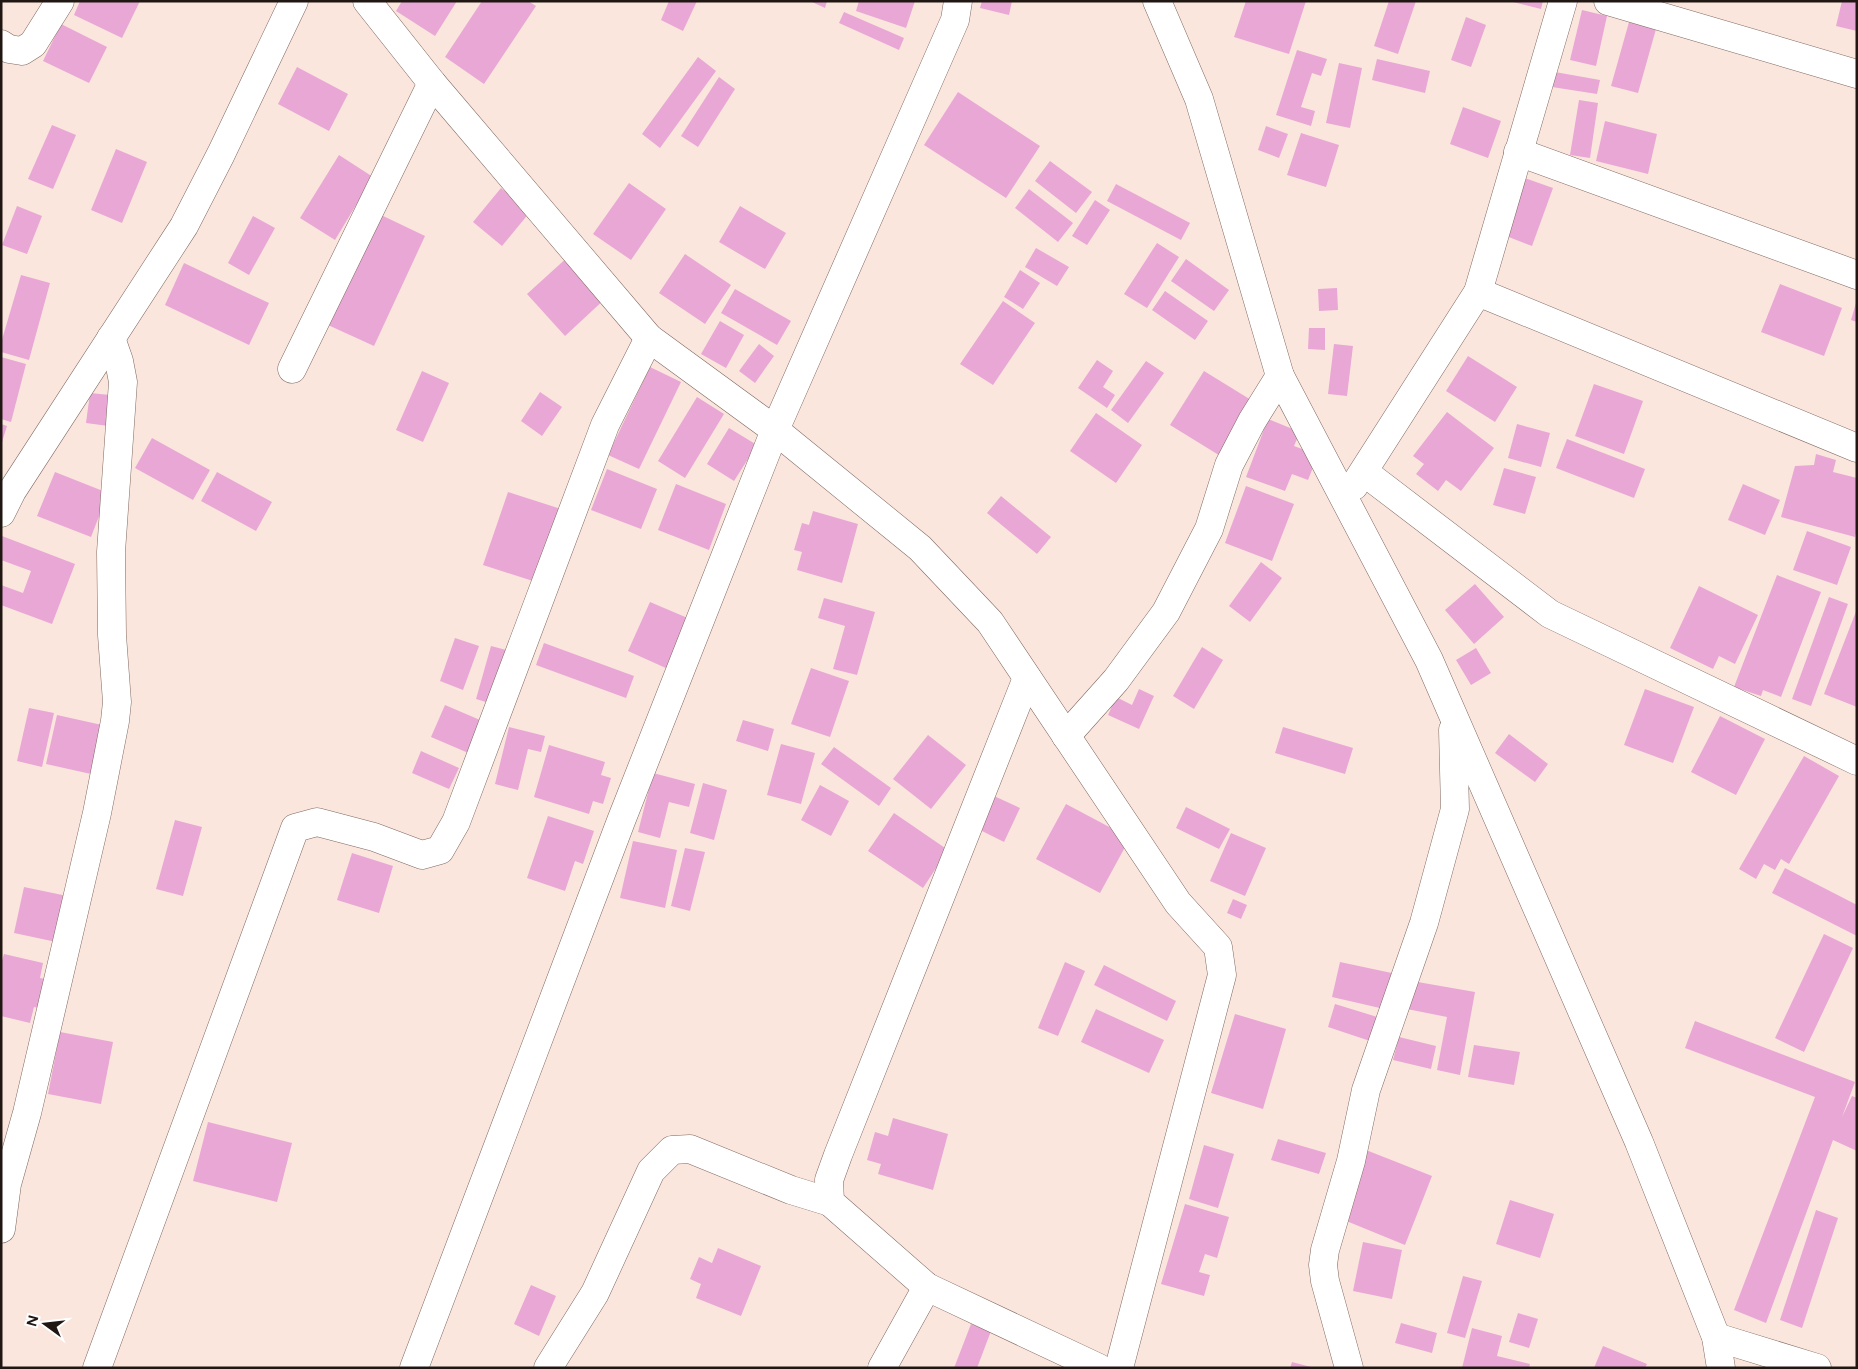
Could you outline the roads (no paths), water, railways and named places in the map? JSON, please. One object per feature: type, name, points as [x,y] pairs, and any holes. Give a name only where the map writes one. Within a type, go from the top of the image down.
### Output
[{"type":"street","points":[[1,44],[9,49],[22,51],[33,44],[60,1]]},
{"type":"street","points":[[1,513],[12,491],[184,226],[221,154],[294,1]]},
{"type":"street","points":[[367,1],[432,83],[649,338],[775,430],[920,548],[990,622],[1178,903],[1218,947],[1222,975],[1119,1368]]},
{"type":"street","points":[[414,1368],[620,821],[775,430],[954,20],[958,1]]},
{"type":"street","points":[[1157,1],[1199,99],[1280,376],[1428,660],[1635,1133],[1716,1336],[1722,1368]]},
{"type":"street","points":[[1345,500],[1478,292],[1563,1]]},
{"type":"street","points":[[1608,1],[1857,74]]},
{"type":"street","points":[[292,369],[432,83]]},
{"type":"street","points":[[1518,152],[1857,274]]},
{"type":"street","points":[[1478,292],[1857,448]]},
{"type":"street","points":[[1,1229],[7,1184],[28,1112],[97,813],[118,702],[112,635],[111,552],[123,382],[119,361],[111,338]]},
{"type":"street","points":[[97,1368],[295,828],[317,822],[374,837],[422,855],[440,850],[456,822],[605,425],[649,338]]},
{"type":"street","points":[[1066,736],[1116,680],[1166,612],[1210,530],[1229,464],[1252,421],[1280,376]]},
{"type":"street","points":[[1364,472],[1550,614],[1857,761]]},
{"type":"street","points":[[830,1202],[829,1180],[838,1154],[1027,678]]},
{"type":"street","points":[[1349,1368],[1325,1281],[1326,1250],[1351,1161],[1366,1090],[1424,922],[1456,809],[1452,716]]},
{"type":"street","points":[[548,1368],[594,1293],[651,1171],[672,1150],[690,1149],[791,1190],[830,1202],[927,1287],[1100,1368]]},
{"type":"street","points":[[882,1368],[927,1287]]},
{"type":"street","points":[[1716,1336],[1817,1368]]}]
